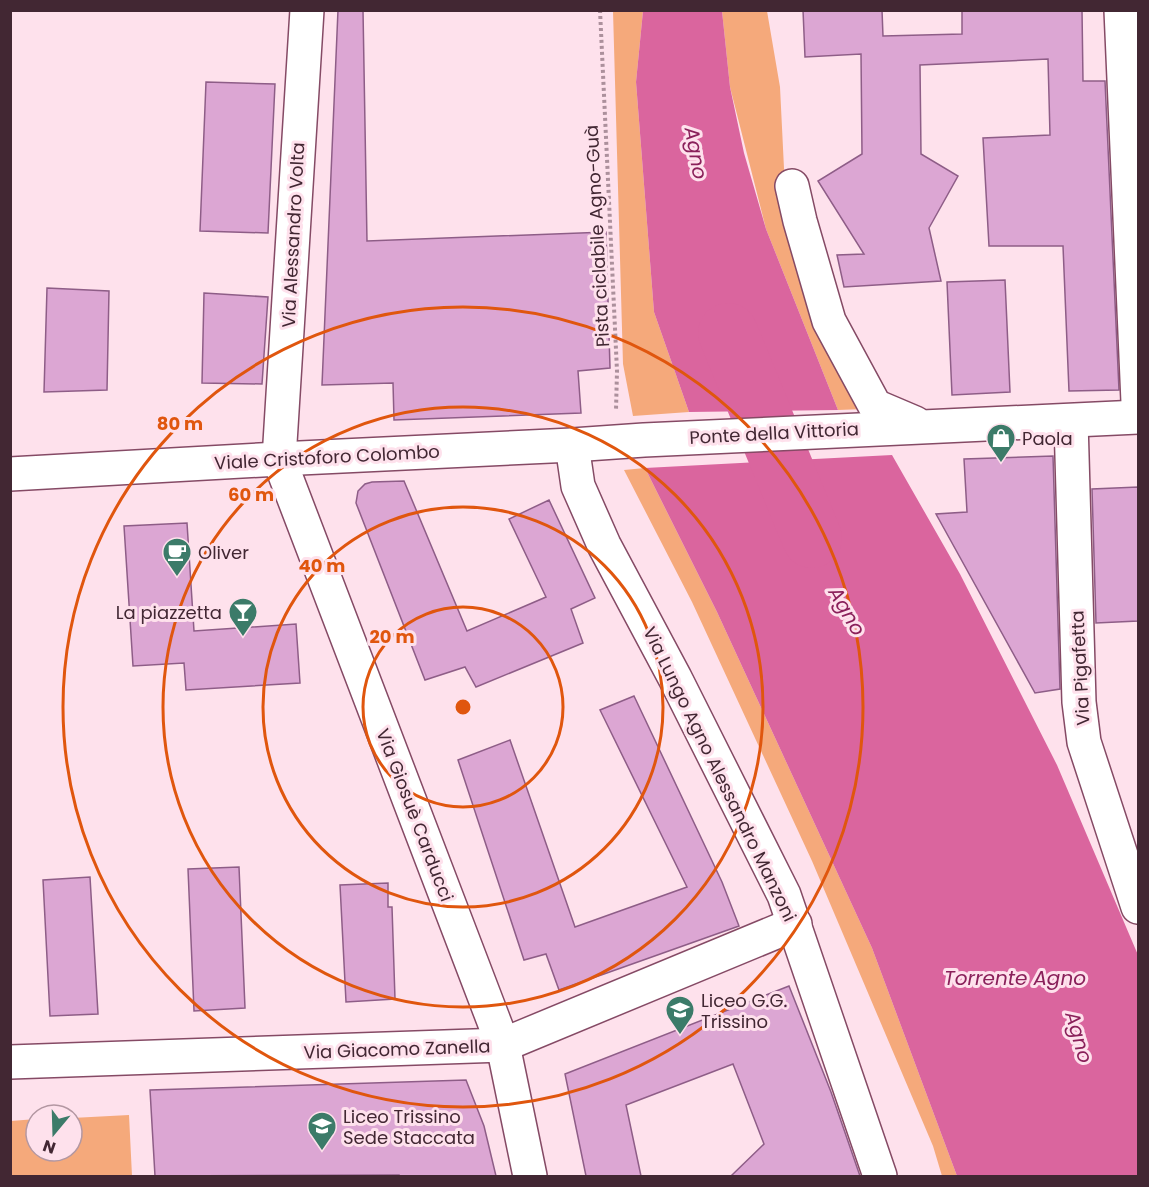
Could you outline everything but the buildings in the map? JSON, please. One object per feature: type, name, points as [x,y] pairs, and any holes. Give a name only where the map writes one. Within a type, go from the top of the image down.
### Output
[{"type":"street","name":"Via Alessandro Volta","points":[[279,459],[307,10]]},
{"type":"street","points":[[1121,10],[1138,402]]},
{"type":"street","points":[[792,186],[830,321],[875,406],[914,427],[1138,417]]},
{"type":"street","name":"Via Pigafetta","points":[[1071,421],[1079,702],[1084,742],[1138,907]]},
{"type":"street","name":"Ponte della Vittoria","points":[[640,440],[914,427]]},
{"type":"street","name":"Viale Cristoforo Colombo","points":[[10,474],[640,440]]},
{"type":"street","name":"Via Lungo Agno Alessandro Manzoni","points":[[572,445],[578,486],[604,545],[784,895],[880,1176]]},
{"type":"street","name":"Via Giosuè Carducci","points":[[279,459],[504,1045],[530,1176]]},
{"type":"street","name":"Via Giacomo Zanella","points":[[10,1062],[504,1045],[795,924]]},
{"type":"path","name":"Pista ciclabile Agno-Guà","points":[[600,10],[617,371],[616,418],[633,416],[640,440]]},
{"type":"shaded area","points":[[613,11],[643,11],[636,82],[654,312],[689,412],[633,416],[623,364]]},
{"type":"shaded area","points":[[722,11],[767,11],[780,87],[786,209],[865,409],[838,410],[766,229],[730,87]]},
{"type":"shaded area","points":[[645,468],[717,612],[872,948],[957,1176],[942,1176],[933,1146],[812,861],[692,602],[624,470]]},
{"type":"shaded area","points":[[129,1115],[132,1176],[11,1176],[11,1121],[24,1120],[24,1163],[84,1163],[84,1117]]},
{"type":"water","points":[[643,11],[722,11],[730,87],[744,153],[766,229],[838,410],[689,412],[654,312],[636,82]]},
{"type":"water","name":"Torrente Agno","points":[[892,455],[960,574],[1057,765],[1138,955],[1138,1176],[957,1176],[872,948],[717,612],[645,468]]},
{"type":"waterway","name":"Agno","points":[[728,333],[812,538]]},
{"type":"place","name":"Paola","points":[[1001,464]]},
{"type":"place","name":"Oliver","points":[[177,578]]},
{"type":"place","name":"La piazzetta","points":[[243,638]]},
{"type":"place","name":"Liceo G.G. Trissino","points":[[680,1036]]},
{"type":"place","name":"Liceo Trissino Sede Staccata","points":[[322,1152]]}]
